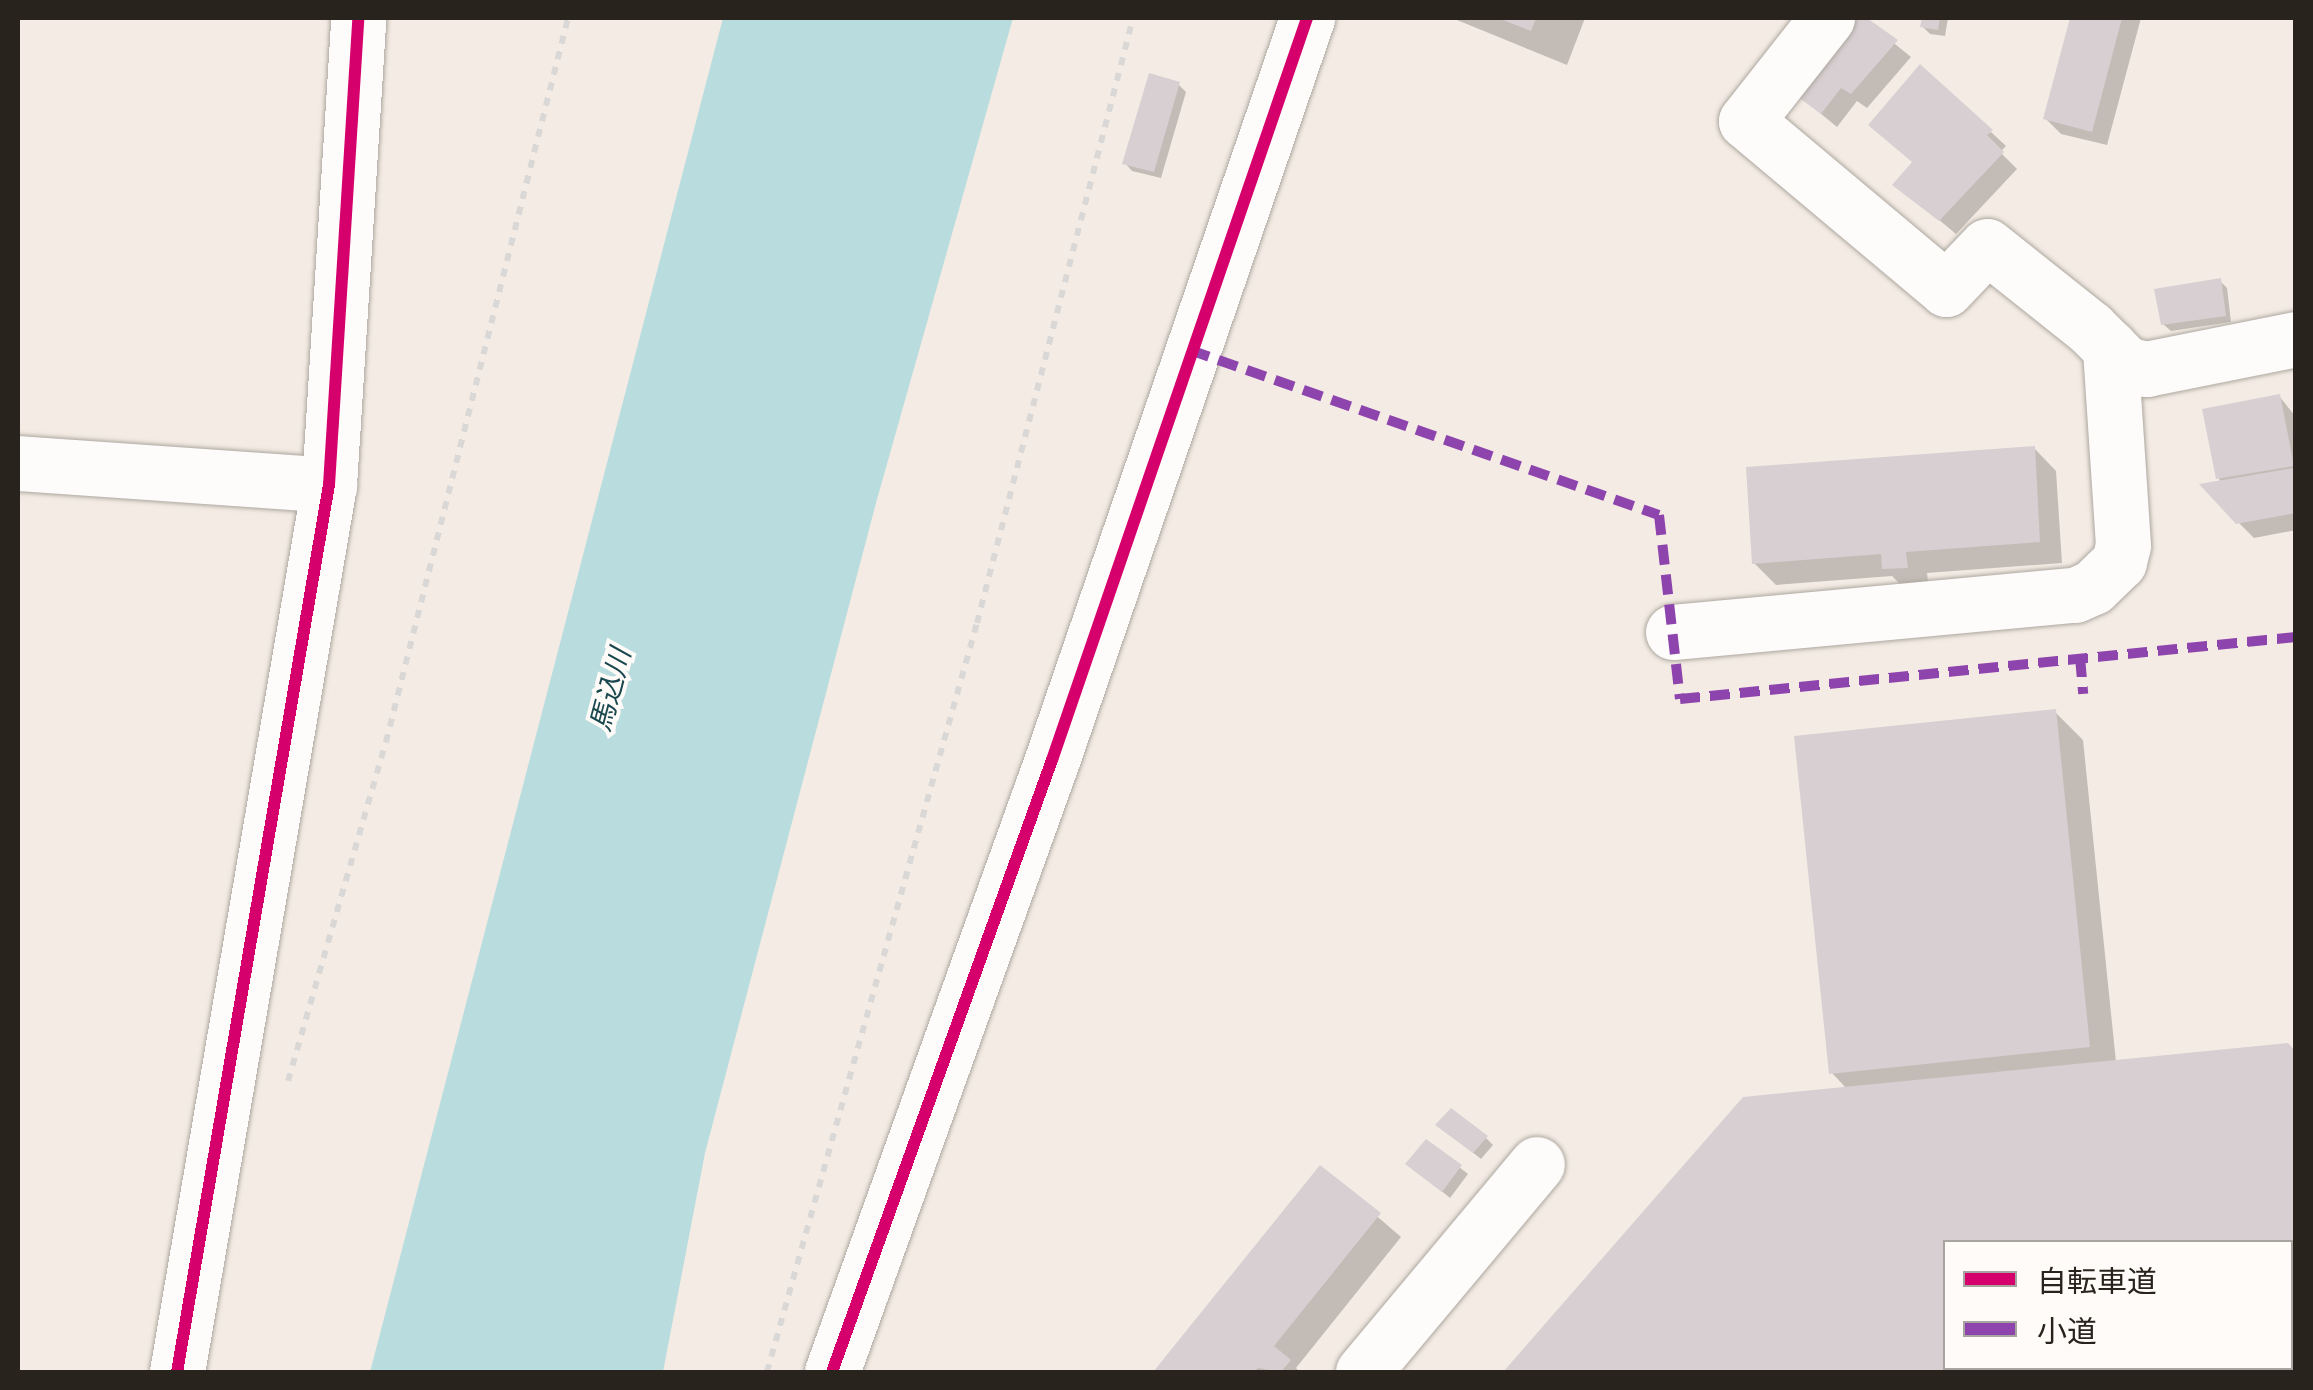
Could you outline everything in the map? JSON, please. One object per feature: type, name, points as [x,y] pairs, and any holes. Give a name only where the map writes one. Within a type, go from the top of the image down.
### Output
[{"type":"street","points":[[177,1372],[329,485],[358,18]]},
{"type":"street","points":[[832,1372],[1052,760],[1307,18]]},
{"type":"street","points":[[1827,18],[1746,121],[1946,289],[1988,246],[2126,364],[2146,369],[2296,339]]},
{"type":"street","points":[[1674,632],[2075,594],[2093,587],[2119,562],[2123,545],[2110,347]]},
{"type":"street","points":[[18,463],[329,485]]},
{"type":"street","points":[[1363,1372],[1537,1164]]},
{"type":"path","points":[[285,1093],[386,742],[568,18]]},
{"type":"path","points":[[767,1372],[967,662],[1133,18]]},
{"type":"water","name":"馬込川","points":[[723,18],[1013,18],[876,503],[705,1153],[663,1372],[370,1372]]},
{"type":"building","points":[[1498,18],[1536,18],[1531,31]]},
{"type":"building","points":[[1851,18],[1867,18],[1898,40],[1851,94],[1841,88],[1821,114],[1794,94]]},
{"type":"building","points":[[1922,18],[1940,18],[1938,30],[1920,27]]},
{"type":"building","points":[[2070,18],[2122,18],[2092,132],[2043,119]]},
{"type":"building","points":[[1920,64],[1993,130],[1987,135],[2004,152],[1939,221],[1892,185],[1912,162],[1868,125]]},
{"type":"building","points":[[1149,73],[1180,82],[1154,172],[1122,164]]},
{"type":"building","points":[[2221,278],[2226,316],[2161,325],[2154,289]]},
{"type":"building","points":[[2280,394],[2294,466],[2216,479],[2202,409]]},
{"type":"building","points":[[2035,446],[2040,542],[1906,552],[1908,568],[1882,569],[1881,554],[1752,564],[1746,467]]},
{"type":"building","points":[[2294,468],[2296,513],[2236,524],[2199,484]]},
{"type":"building","points":[[2056,709],[2090,1047],[1829,1074],[1794,736]]},
{"type":"building","points":[[2288,1043],[2296,1052],[2296,1330],[2293,1330],[2293,1240],[1943,1240],[1943,1370],[2118,1370],[1503,1372],[1743,1097]]},
{"type":"building","points":[[1451,1108],[1488,1136],[1473,1153],[1435,1125]]},
{"type":"building","points":[[1426,1139],[1462,1165],[1442,1192],[1405,1164]]},
{"type":"building","points":[[1320,1165],[1381,1213],[1274,1346],[1291,1360],[1281,1372],[1258,1368],[1254,1372],[1153,1372]]},
{"type":"marked path","points":[[1190,350],[1659,515],[1680,699],[2296,637]]},
{"type":"marked path","points":[[2080,657],[2083,694]]},
{"type":"cycle path","points":[[177,1372],[329,485],[358,18]]},
{"type":"cycle path","points":[[832,1372],[1052,760],[1307,18]]}]
